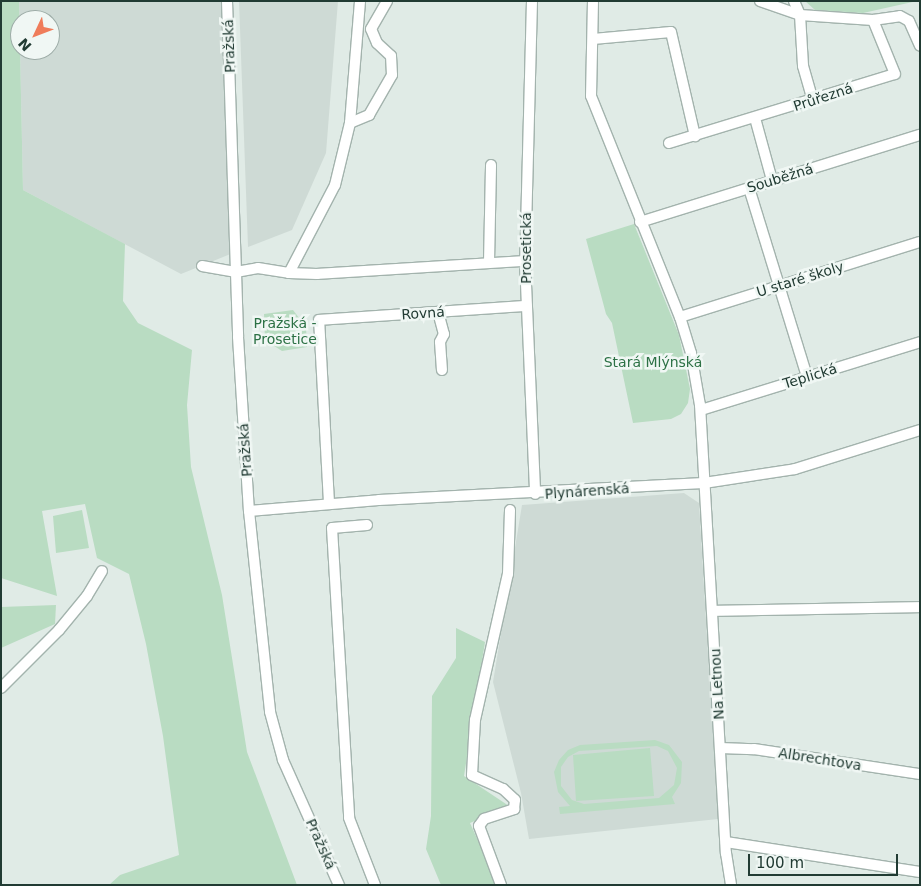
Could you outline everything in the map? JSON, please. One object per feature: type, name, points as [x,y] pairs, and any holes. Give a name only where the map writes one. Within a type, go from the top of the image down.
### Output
[{"type":"street","name":"Pražská","points":[[227,1],[236,272],[249,511],[274,738],[339,885]]},
{"type":"street","points":[[289,273],[335,185],[350,123],[360,1]]},
{"type":"street","points":[[350,123],[369,115],[392,75],[391,56],[377,43],[371,29],[387,1]]},
{"type":"street","name":"Prosetická","points":[[532,1],[525,261],[535,494]]},
{"type":"street","points":[[593,1],[591,96],[640,222],[680,317],[691,353],[701,410],[704,483]]},
{"type":"street","points":[[760,1],[800,16],[873,20],[900,16],[909,21],[920,46]]},
{"type":"street","points":[[794,1],[800,16],[803,66],[813,100]]},
{"type":"street","name":"Průřezná","points":[[669,143],[895,74],[873,20]]},
{"type":"street","points":[[593,39],[671,32],[695,136]]},
{"type":"street","points":[[755,118],[772,180]]},
{"type":"street","name":"Souběžná","points":[[640,222],[920,135]]},
{"type":"street","points":[[489,262],[491,164]]},
{"type":"street","points":[[749,188],[807,377]]},
{"type":"street","name":"U staré školy","points":[[680,317],[920,242]]},
{"type":"street","points":[[202,266],[236,272],[258,268],[289,273],[317,274],[525,261]]},
{"type":"street","name":"Rovná","points":[[328,503],[318,320],[527,306]]},
{"type":"street","points":[[438,312],[444,334],[440,342],[442,370]]},
{"type":"street","name":"Teplická","points":[[701,410],[920,342]]},
{"type":"street","name":"Plynárenská","points":[[249,511],[328,503],[535,494],[704,483],[795,468],[920,430]]},
{"type":"street","name":"Na Letnou","points":[[704,483],[726,842],[732,885]]},
{"type":"street","points":[[501,885],[479,826],[484,820],[514,810],[515,800],[503,789],[472,775],[475,720],[508,574],[510,510]]},
{"type":"street","points":[[367,525],[332,528],[350,818],[375,885]]},
{"type":"street","points":[[1,688],[59,630],[87,596],[102,570]]},
{"type":"street","points":[[712,611],[920,607]]},
{"type":"street","name":"Albrechtova","points":[[720,748],[754,749],[920,774]]},
{"type":"street","points":[[726,842],[920,872]]},
{"type":"shaded area","points":[[19,1],[222,1],[233,253],[181,274],[23,190],[20,60],[60,60],[60,10],[19,10]]},
{"type":"shaded area","points":[[239,1],[338,1],[326,153],[292,230],[248,247]]},
{"type":"shaded area","points":[[684,493],[699,503],[718,819],[529,839],[521,793],[493,682],[522,505]]},
{"type":"green space","points":[[1,1],[19,1],[19,10],[10,10],[10,60],[20,60],[23,190],[125,244],[123,301],[138,323],[192,350],[187,405],[191,467],[222,595],[247,752],[297,885],[109,885],[120,875],[179,855],[163,736],[146,644],[129,574],[97,558],[85,504],[42,511],[57,596],[1,578]]},
{"type":"green space","points":[[805,1],[917,1],[863,13],[815,10]]},
{"type":"green space","name":"Stará Mlýnská","points":[[634,224],[679,335],[690,389],[688,403],[681,414],[671,419],[633,423],[612,323],[606,314],[586,239]]},
{"type":"green space","name":"Pražská - Prosetice","points":[[293,310],[306,327],[307,347],[282,351],[265,340],[264,314]]},
{"type":"green space","points":[[82,510],[89,548],[56,553],[53,516]]},
{"type":"green space","points":[[56,605],[55,624],[1,648],[1,607]]},
{"type":"green space","points":[[456,628],[485,642],[464,776],[509,806],[470,823],[498,885],[441,885],[426,849],[431,816],[432,696],[456,658]]},
{"type":"green space","points":[[655,740],[669,745],[682,762],[681,783],[672,797],[675,804],[560,814],[559,807],[570,806],[558,792],[554,772],[559,760],[568,750],[580,745]],"holes":[[[657,746],[668,751],[677,768],[674,785],[659,798],[584,804],[572,800],[561,786],[561,767],[568,757],[579,751]]]},
{"type":"green space","points":[[650,748],[654,796],[576,801],[573,755]]}]
